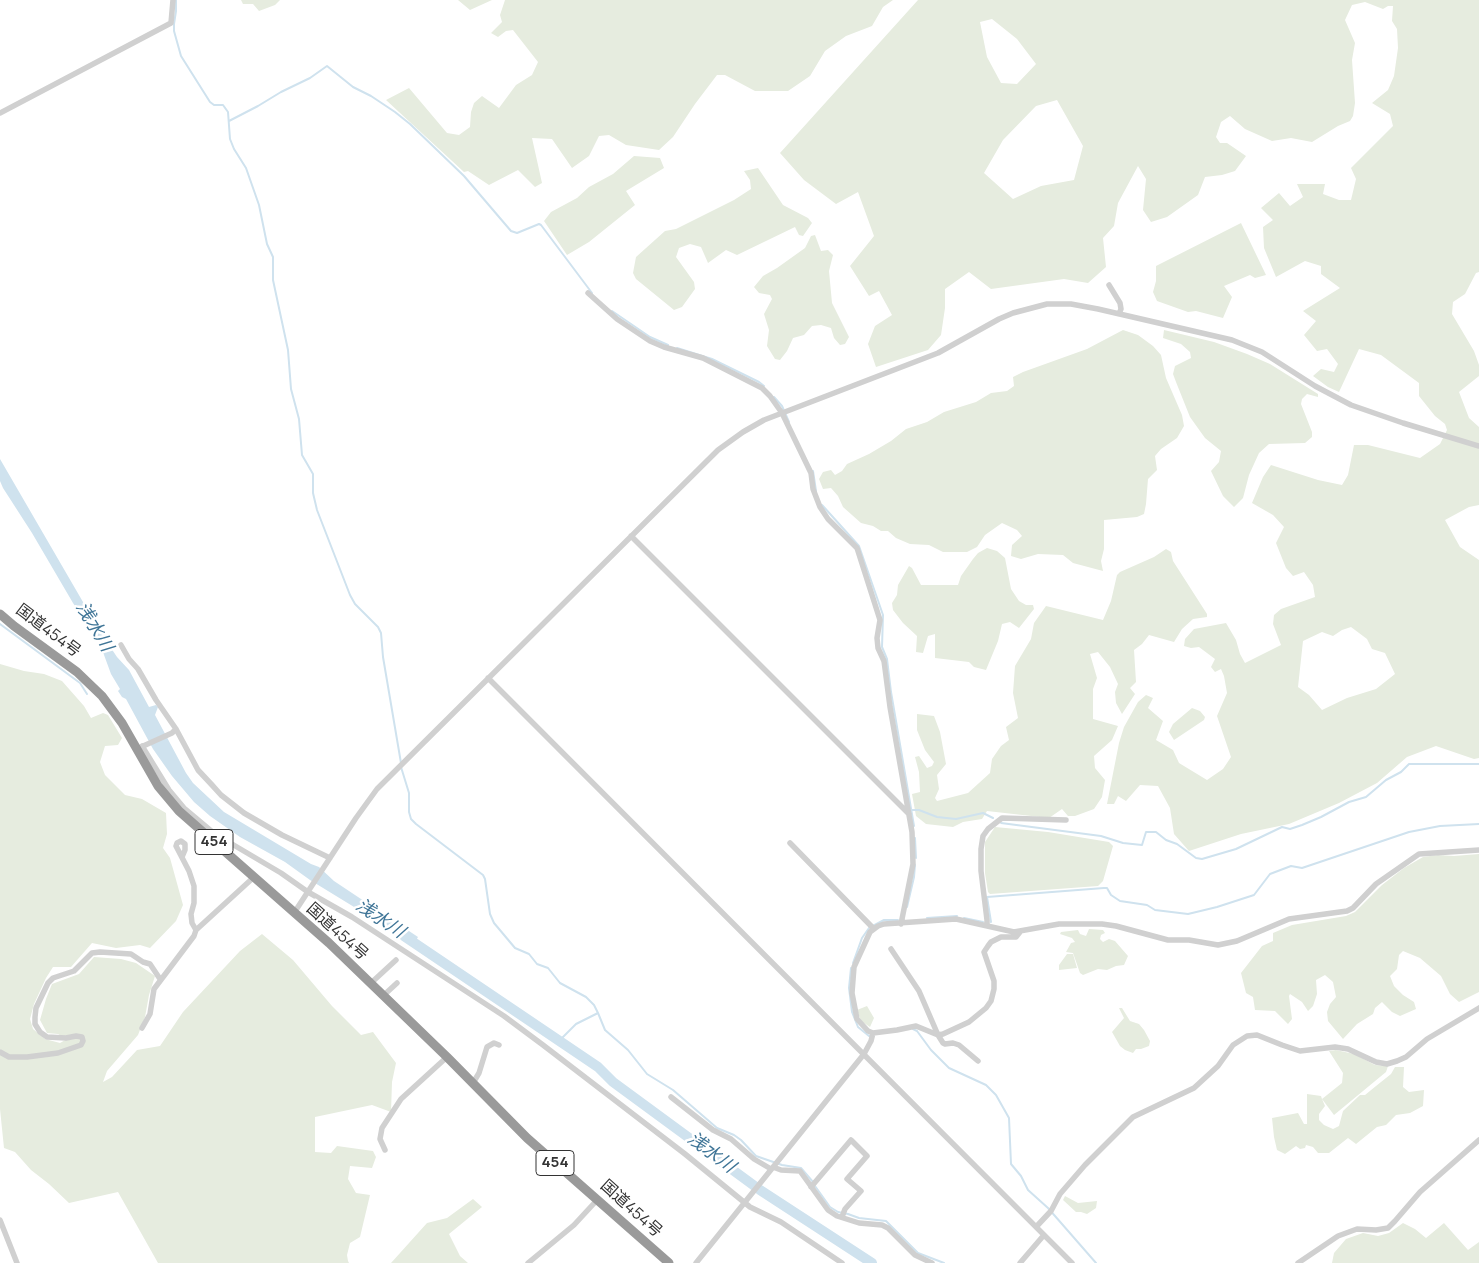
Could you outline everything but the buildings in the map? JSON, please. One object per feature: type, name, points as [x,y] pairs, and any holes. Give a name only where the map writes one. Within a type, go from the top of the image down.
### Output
[{"type":"highway","name":"国道454号","points":[[0,614],[89,682],[141,746],[154,780],[167,799],[384,995],[527,1138],[669,1263]]},
{"type":"street","points":[[0,113],[171,23],[174,0]]},
{"type":"street","points":[[1109,285],[1120,303],[1121,309],[1119,314]]},
{"type":"street","points":[[588,293],[617,319],[650,341],[703,358],[762,388],[782,413],[807,464],[820,507],[828,519],[857,548],[879,612],[878,648],[884,661],[909,814],[913,864],[901,924]]},
{"type":"street","points":[[294,913],[377,789],[724,445],[751,427],[782,413],[930,357],[999,319],[1047,304],[1071,304],[1232,340],[1262,352],[1328,394],[1350,405],[1479,446]]},
{"type":"street","points":[[631,536],[909,814]]},
{"type":"street","points":[[121,645],[129,660],[138,668],[156,700],[163,708],[174,731],[198,770],[212,785],[233,805],[328,861]]},
{"type":"street","points":[[488,678],[1072,1263]]},
{"type":"street","points":[[174,731],[141,746],[169,790],[202,825],[233,846],[352,917],[504,1016],[747,1200],[842,1263]]},
{"type":"street","points":[[987,926],[988,920],[980,871],[980,849],[983,836],[988,829],[1002,818],[1066,820]]},
{"type":"street","points":[[790,843],[874,928]]},
{"type":"street","points":[[1020,932],[1016,936],[1002,937],[991,942],[984,952],[994,981],[991,1001],[986,1008],[969,1022],[938,1035],[916,1026],[873,1033],[868,1031],[857,1019],[852,993],[854,967],[867,937],[874,928],[884,924],[901,924],[950,918],[1007,931],[1020,932],[1059,924],[1102,924],[1168,940],[1189,940],[1218,945],[1228,944],[1289,919],[1347,912],[1376,884],[1418,854],[1479,850]]},
{"type":"street","points":[[182,857],[194,886],[192,923],[196,930]]},
{"type":"street","points":[[142,1028],[150,1014],[154,990],[160,979],[167,973],[194,936],[196,930],[254,878]]},
{"type":"street","points":[[890,949],[919,991],[938,1035],[945,1044],[953,1043],[959,1045],[978,1062]]},
{"type":"street","points":[[0,1052],[9,1057],[27,1057],[58,1053],[81,1045],[82,1037],[47,1037],[40,1032],[35,1024],[36,1008],[48,982],[53,978],[74,971],[92,953],[131,954],[150,964],[160,979]]},
{"type":"street","points":[[371,983],[396,960]]},
{"type":"street","points":[[384,995],[397,982]]},
{"type":"street","points":[[1036,1227],[1051,1211],[1060,1194],[1080,1171],[1133,1117],[1194,1088],[1218,1066],[1233,1045],[1247,1036],[1257,1035],[1300,1050],[1335,1047],[1348,1049],[1376,1062],[1387,1064],[1406,1057],[1427,1039],[1479,1008]]},
{"type":"street","points":[[696,1263],[864,1054],[873,1033]]},
{"type":"street","points":[[472,1083],[479,1073],[487,1047],[494,1043],[499,1045]]},
{"type":"street","points":[[385,1150],[380,1139],[382,1128],[401,1098],[447,1057]]},
{"type":"street","points":[[671,1097],[713,1130],[736,1142],[754,1159],[771,1170],[800,1171],[828,1210],[837,1216],[859,1223],[882,1225],[888,1228],[908,1249],[932,1263]]},
{"type":"street","points":[[811,1187],[851,1140],[867,1156],[848,1179],[861,1191],[842,1217]]},
{"type":"street","points":[[1298,1263],[1322,1245],[1348,1232],[1357,1229],[1376,1230],[1388,1228],[1420,1192],[1479,1140]]},
{"type":"street","points":[[528,1263],[574,1225],[598,1199]]},
{"type":"street","points":[[0,1220],[17,1263]]},
{"type":"street","points":[[1020,1263],[1044,1235]]},
{"type":"shaded area","points":[[241,0],[280,0],[275,5],[259,11],[253,4],[243,4]]},
{"type":"shaded area","points":[[458,0],[492,0],[470,10]]},
{"type":"shaded area","points":[[505,0],[893,0],[883,7],[872,26],[846,36],[825,51],[810,76],[788,91],[755,91],[725,75],[717,75],[673,137],[659,150],[626,145],[609,135],[599,136],[589,156],[572,168],[552,139],[532,138],[542,183],[535,187],[518,170],[489,185],[468,171],[464,172],[386,100],[409,88],[447,133],[459,135],[470,127],[474,103],[482,96],[499,108],[516,85],[532,75],[538,62],[513,30],[506,31],[498,37],[491,33],[502,22],[500,15]]},
{"type":"shaded area","points":[[918,0],[1479,0],[1479,272],[1476,273],[1465,294],[1453,302],[1452,314],[1474,351],[1479,365],[1479,376],[1459,392],[1469,418],[1479,427],[1479,505],[1469,507],[1445,520],[1460,547],[1479,560],[1479,758],[1474,759],[1436,746],[1407,757],[1377,783],[1339,803],[1289,824],[1241,834],[1189,851],[1174,834],[1170,808],[1158,786],[1140,785],[1126,801],[1118,796],[1114,804],[1107,804],[1124,727],[1138,702],[1146,695],[1153,698],[1148,708],[1163,721],[1156,740],[1173,750],[1179,763],[1207,780],[1223,769],[1231,757],[1217,716],[1227,693],[1224,676],[1221,669],[1215,672],[1211,667],[1215,659],[1199,647],[1191,648],[1184,646],[1185,639],[1194,629],[1226,623],[1236,640],[1245,663],[1281,645],[1273,624],[1274,615],[1281,609],[1315,597],[1313,585],[1304,572],[1293,576],[1286,568],[1276,543],[1284,527],[1273,515],[1252,503],[1263,477],[1271,465],[1318,480],[1342,485],[1348,475],[1354,445],[1368,445],[1420,458],[1440,444],[1447,430],[1445,424],[1435,416],[1419,396],[1419,383],[1381,355],[1359,349],[1339,392],[1328,387],[1313,376],[1321,369],[1334,372],[1338,364],[1327,349],[1317,351],[1304,335],[1316,321],[1303,311],[1340,288],[1321,274],[1321,266],[1305,261],[1276,277],[1264,248],[1263,227],[1273,220],[1261,208],[1279,193],[1290,206],[1303,197],[1297,184],[1325,184],[1323,194],[1339,200],[1351,200],[1356,179],[1351,168],[1393,126],[1390,114],[1372,103],[1388,90],[1394,76],[1398,48],[1397,29],[1392,21],[1393,6],[1383,9],[1365,2],[1352,5],[1345,20],[1355,43],[1352,60],[1355,103],[1353,116],[1350,121],[1312,142],[1291,138],[1272,141],[1245,129],[1230,116],[1221,122],[1216,137],[1220,143],[1227,143],[1246,156],[1235,171],[1205,177],[1198,195],[1167,217],[1151,222],[1143,210],[1146,179],[1138,166],[1118,203],[1114,226],[1103,238],[1106,267],[1088,283],[1064,279],[991,289],[969,272],[945,289],[945,308],[941,335],[928,350],[876,367],[868,344],[875,326],[892,315],[879,291],[869,296],[850,266],[874,236],[858,192],[836,204],[804,180],[780,153]],"holes":[[[992,19],[1017,39],[1036,64],[1017,84],[1001,83],[987,57],[980,22]],[[1057,100],[1083,146],[1074,180],[1041,186],[1013,199],[984,173],[1003,140],[1036,106]],[[1351,627],[1367,639],[1372,649],[1385,653],[1395,674],[1376,689],[1347,698],[1322,710],[1309,695],[1298,687],[1303,641],[1322,632],[1333,636]]]},
{"type":"shaded area","points":[[634,156],[660,158],[664,168],[626,191],[635,205],[589,242],[567,255],[544,221],[551,212],[577,198],[589,187],[613,174]]},
{"type":"shaded area","points":[[758,168],[783,205],[808,218],[812,223],[803,236],[799,235],[795,227],[737,255],[726,250],[708,263],[701,247],[690,244],[679,248],[676,257],[694,282],[695,289],[682,307],[674,310],[636,279],[633,273],[636,257],[665,231],[676,229],[734,200],[751,189],[750,180],[744,171]]},
{"type":"shaded area","points":[[1241,223],[1266,275],[1255,278],[1250,275],[1224,286],[1232,297],[1223,318],[1196,311],[1188,312],[1157,301],[1153,292],[1156,281],[1156,266]]},
{"type":"shaded area","points":[[815,235],[821,251],[828,250],[833,255],[829,271],[832,303],[849,337],[845,344],[840,345],[834,338],[831,328],[821,325],[812,326],[804,335],[793,338],[780,360],[775,359],[767,346],[769,330],[764,314],[772,299],[770,295],[759,293],[754,287],[763,276],[805,248],[811,236]]},
{"type":"shaded area","points":[[1123,330],[1138,335],[1153,346],[1161,355],[1166,378],[1182,415],[1184,426],[1177,438],[1161,449],[1155,456],[1157,470],[1148,479],[1144,514],[1137,517],[1104,520],[1104,549],[1101,561],[1103,571],[1073,563],[1063,555],[1038,554],[1021,559],[1011,556],[1012,545],[1022,536],[1017,530],[1002,523],[985,535],[977,547],[967,552],[943,552],[929,545],[910,544],[896,538],[888,531],[881,531],[873,526],[861,523],[843,507],[838,496],[831,488],[823,489],[819,479],[823,472],[831,470],[835,475],[842,471],[847,464],[891,441],[906,429],[927,422],[944,412],[976,402],[991,393],[1007,391],[1014,386],[1013,377],[1087,349]]},
{"type":"shaded area","points":[[1164,330],[1214,342],[1247,354],[1270,364],[1318,394],[1318,397],[1307,394],[1302,399],[1301,404],[1312,432],[1312,437],[1305,443],[1269,444],[1259,453],[1249,475],[1243,498],[1234,507],[1223,496],[1211,471],[1219,462],[1221,451],[1205,438],[1190,417],[1173,374],[1175,366],[1191,358],[1190,352],[1181,344],[1163,338]]},
{"type":"shaded area","points":[[987,548],[997,551],[1005,558],[1011,589],[1019,601],[1026,605],[1033,605],[1034,609],[1019,628],[1010,622],[1002,624],[998,641],[986,670],[974,667],[969,662],[935,658],[935,634],[928,636],[923,653],[916,652],[917,636],[893,610],[892,603],[897,595],[898,585],[909,566],[921,585],[958,585],[961,576],[973,559],[978,553]]},
{"type":"shaded area","points":[[1166,549],[1171,552],[1173,561],[1207,614],[1207,617],[1193,619],[1182,629],[1174,642],[1149,635],[1134,650],[1136,682],[1130,688],[1135,694],[1122,714],[1116,703],[1115,692],[1118,684],[1110,667],[1098,652],[1090,654],[1097,678],[1093,689],[1093,719],[1118,726],[1112,740],[1094,756],[1095,768],[1105,780],[1102,797],[1094,809],[1075,816],[1068,816],[1062,809],[1049,818],[987,811],[982,819],[963,822],[953,827],[926,824],[916,816],[912,794],[920,792],[919,772],[915,757],[919,756],[927,768],[932,766],[934,762],[925,750],[917,730],[917,714],[934,716],[940,732],[946,764],[937,775],[939,789],[935,798],[937,801],[968,793],[990,773],[992,759],[1001,746],[1009,740],[1006,727],[1018,718],[1013,693],[1015,666],[1031,639],[1034,623],[1046,606],[1103,620],[1111,601],[1117,575]]},
{"type":"shaded area","points":[[0,664],[24,671],[44,674],[62,681],[84,706],[91,718],[103,713],[108,715],[122,738],[118,745],[105,746],[100,762],[105,775],[125,795],[142,799],[166,813],[167,834],[163,848],[170,858],[183,905],[176,921],[150,948],[140,945],[116,948],[92,943],[71,967],[53,967],[34,1004],[30,1019],[33,1029],[45,1039],[60,1043],[67,1039],[58,1034],[47,1033],[40,1020],[46,999],[52,984],[79,974],[94,957],[121,959],[136,963],[155,976],[145,1017],[138,1035],[107,1071],[103,1082],[112,1077],[137,1050],[160,1046],[183,1012],[240,951],[262,934],[293,960],[332,1006],[361,1035],[373,1032],[396,1063],[392,1082],[391,1112],[372,1105],[315,1117],[315,1152],[331,1153],[337,1146],[373,1151],[376,1157],[372,1168],[350,1166],[348,1179],[356,1193],[370,1195],[360,1237],[350,1243],[347,1255],[349,1263],[158,1263],[118,1192],[69,1203],[31,1170],[15,1152],[4,1148],[0,1109]]},
{"type":"shaded area","points":[[1192,708],[1200,711],[1205,717],[1204,720],[1174,740],[1169,732],[1173,724]]},
{"type":"shaded area","points":[[995,827],[1048,832],[1109,842],[1113,846],[1103,881],[1098,886],[990,894],[985,873],[985,842]]},
{"type":"shaded area","points":[[1479,854],[1479,992],[1459,1002],[1450,994],[1441,976],[1420,958],[1403,951],[1399,955],[1397,969],[1390,976],[1394,986],[1414,1002],[1416,1009],[1400,1016],[1392,1012],[1382,1002],[1375,1008],[1373,1014],[1357,1024],[1343,1039],[1328,1021],[1327,1012],[1330,1004],[1336,997],[1333,982],[1325,975],[1316,980],[1317,994],[1313,1006],[1308,1011],[1302,1002],[1290,994],[1292,1019],[1288,1024],[1275,1011],[1255,1010],[1253,997],[1246,993],[1241,973],[1262,946],[1273,941],[1273,933],[1292,925],[1346,916],[1355,912],[1382,885],[1404,868],[1423,857]]},
{"type":"shaded area","points":[[1089,929],[1103,930],[1105,933],[1101,935],[1100,939],[1103,942],[1109,939],[1115,941],[1128,956],[1124,965],[1107,970],[1098,969],[1083,975],[1080,973],[1073,953],[1066,952],[1071,943],[1075,942],[1072,938],[1060,934],[1061,932],[1078,930],[1080,934],[1086,936]]},
{"type":"shaded area","points":[[1067,954],[1073,954],[1077,968],[1059,970],[1059,965]]},
{"type":"shaded area","points":[[867,1006],[874,1018],[870,1027],[861,1021],[857,1010]]},
{"type":"shaded area","points":[[1119,1008],[1122,1008],[1130,1021],[1139,1024],[1144,1030],[1150,1041],[1149,1046],[1136,1049],[1133,1053],[1120,1046],[1112,1032],[1124,1018]]},
{"type":"shaded area","points":[[1336,1050],[1354,1054],[1375,1065],[1388,1066],[1386,1072],[1334,1115],[1322,1099],[1342,1083],[1343,1073],[1329,1051]]},
{"type":"shaded area","points":[[1395,1067],[1404,1067],[1403,1087],[1409,1092],[1424,1090],[1423,1106],[1410,1113],[1396,1115],[1386,1125],[1377,1127],[1356,1144],[1348,1138],[1329,1153],[1318,1153],[1313,1147],[1306,1145],[1305,1148],[1300,1149],[1296,1146],[1285,1154],[1277,1150],[1272,1118],[1298,1113],[1304,1124],[1307,1124],[1307,1094],[1321,1096],[1325,1106],[1319,1114],[1319,1120],[1324,1125],[1333,1129],[1339,1126],[1343,1111],[1360,1095],[1365,1095],[1391,1074]]},
{"type":"shaded area","points":[[1065,1196],[1078,1203],[1097,1201],[1096,1208],[1087,1214],[1076,1212],[1063,1200]]},
{"type":"shaded area","points":[[473,1199],[482,1207],[449,1234],[460,1256],[468,1263],[391,1263],[427,1223],[447,1218]]},
{"type":"shaded area","points":[[1403,1223],[1415,1229],[1426,1238],[1444,1223],[1468,1250],[1479,1242],[1479,1263],[1332,1263],[1334,1253],[1346,1239],[1363,1233],[1378,1236],[1389,1233]]},
{"type":"water","points":[[0,459],[101,633],[117,657],[129,670],[149,707],[156,705],[158,707],[155,715],[193,783],[224,812],[319,867],[334,881],[418,937],[413,945],[358,912],[359,910],[285,862],[240,837],[194,802],[153,749],[126,699],[118,691],[120,689],[111,674],[100,644],[3,488],[0,481]]},
{"type":"waterway","points":[[176,0],[174,31],[181,56],[210,102],[214,105],[223,105],[228,112],[230,139],[246,168],[259,205],[267,244],[273,257],[273,280],[288,350],[291,389],[299,419],[302,455],[313,474],[313,493],[317,510],[350,595],[355,604],[378,627],[381,633],[383,657],[401,763]]},
{"type":"waterway","points":[[229,121],[310,78],[327,66],[353,87],[371,96],[410,124],[464,176],[511,231],[517,233],[539,224],[541,225],[592,293]]},
{"type":"waterway","points":[[612,311],[650,337],[668,345]]},
{"type":"waterway","points":[[677,348],[712,359],[764,386]]},
{"type":"waterway","points":[[774,397],[782,406],[789,422]]},
{"type":"waterway","points":[[813,471],[816,491]]},
{"type":"waterway","points":[[822,505],[859,546],[883,615],[882,647],[887,659],[914,826]]},
{"type":"waterway","points":[[0,624],[80,683],[87,694]]},
{"type":"waterway","points":[[1001,823],[1101,836],[1123,843],[1142,845],[1146,832],[1156,832],[1196,858],[1202,859],[1236,849],[1282,827],[1290,829],[1302,825],[1349,802],[1366,797],[1409,764],[1479,764]]},
{"type":"waterway","points":[[401,767],[409,793],[411,819],[483,875],[490,914],[494,923],[515,948],[529,954],[537,964],[548,968],[560,983],[586,997],[594,1005],[598,1013]]},
{"type":"waterway","points":[[912,810],[919,810],[937,817],[956,819],[983,813],[993,818]]},
{"type":"waterway","points":[[991,922],[987,897],[1104,888],[1107,888],[1111,895],[1120,901],[1147,905],[1155,910],[1188,914],[1254,895],[1270,874],[1291,866],[1302,868],[1409,832],[1440,826],[1479,824]]},
{"type":"waterway","points":[[915,838],[916,858]]},
{"type":"waterway","points":[[907,907],[915,865]]},
{"type":"waterway","points":[[927,918],[957,916]]},
{"type":"waterway","points":[[964,918],[983,922]]},
{"type":"waterway","points":[[853,963],[862,938],[869,928],[884,920],[898,920]]},
{"type":"waterway","name":"浅水川","points":[[404,936],[598,1067],[613,1082],[760,1190],[872,1263]]},
{"type":"waterway","points":[[851,968],[849,988],[852,1012],[858,1027],[871,1036]]},
{"type":"waterway","points":[[559,1041],[576,1024],[598,1013],[605,1030],[628,1050],[647,1074],[673,1090],[717,1128],[741,1140],[756,1156],[782,1165],[801,1168],[813,1182]]},
{"type":"waterway","points":[[913,1029],[917,1031],[931,1050],[949,1068],[986,1085],[996,1095],[1009,1118],[1011,1164],[1021,1176],[1028,1190],[1048,1208],[1096,1263]]},
{"type":"waterway","points":[[815,1186],[830,1207],[838,1212],[859,1218],[886,1221],[918,1253],[944,1263]]}]
